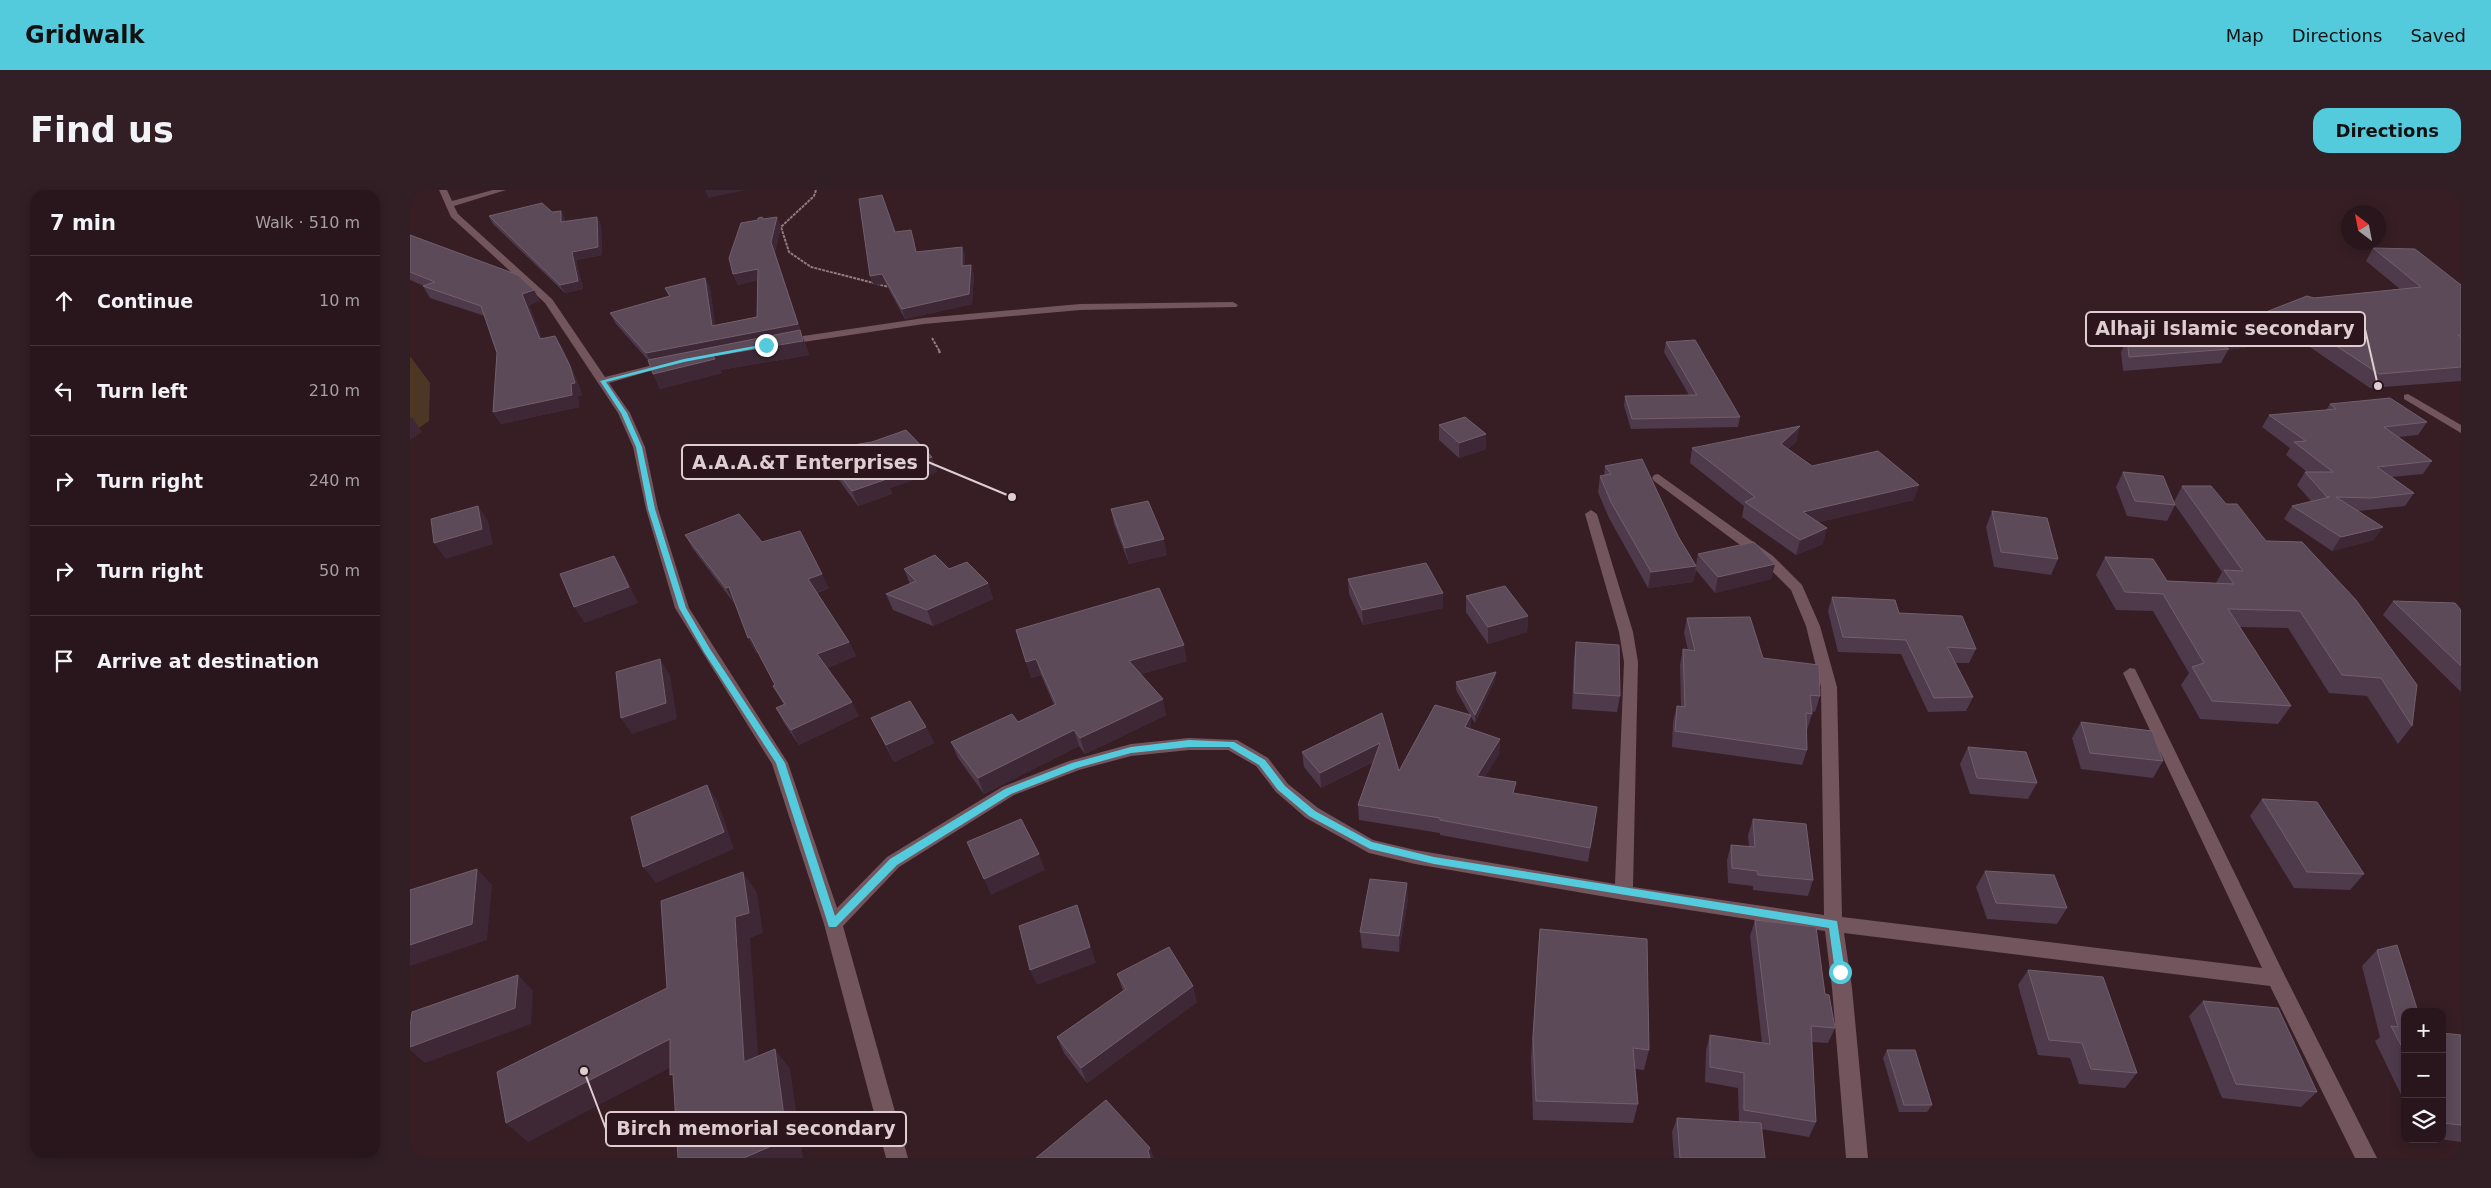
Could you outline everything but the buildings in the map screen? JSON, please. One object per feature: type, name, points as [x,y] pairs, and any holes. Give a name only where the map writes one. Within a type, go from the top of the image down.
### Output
[{"type":"street","points":[[442,190],[454,215],[549,301],[624,413],[639,447],[652,509],[682,608],[780,763],[832,924],[897,1158]]},
{"type":"street","points":[[449,205],[502,190]]},
{"type":"street","points":[[771,344],[924,322],[1080,307],[1232,305]]},
{"type":"street","points":[[603,381],[684,361]]},
{"type":"street","points":[[2408,397],[2461,430]]},
{"type":"street","points":[[1658,478],[1768,559],[1797,588],[1813,626],[1829,687],[1833,924],[1842,988],[1857,1158]]},
{"type":"street","points":[[1591,514],[1626,632],[1631,662],[1624,893]]},
{"type":"street","points":[[2130,673],[2276,978],[2366,1158]]},
{"type":"street","points":[[832,924],[893,862],[1008,791],[1075,765],[1131,750],[1189,744],[1231,744],[1262,762],[1282,788],[1312,814],[1370,846],[1415,857],[1624,893],[1833,924],[2276,978]]},
{"type":"path","points":[[816,190],[814,196],[781,228],[789,252],[811,267],[895,288]]},
{"type":"path","points":[[924,322],[940,353]]},
{"type":"shaded area","points":[[410,356],[430,383],[429,421],[410,434]]},
{"type":"place","name":"Alhaji Islamic secondary","points":[[2378,386]]},
{"type":"place","name":"A.A.A.&T Enterprises","points":[[1012,497]]},
{"type":"place","name":"Birch memorial secondary","points":[[584,1071]]},
{"type":"route","points":[[766,345],[684,361],[603,381],[624,413],[639,447],[652,509],[682,608],[780,763],[832,924],[893,862],[1008,791],[1075,765],[1131,750],[1189,744],[1231,744],[1262,762],[1282,788],[1312,814],[1370,846],[1434,861],[1624,893],[1833,924],[1840,972]]}]
